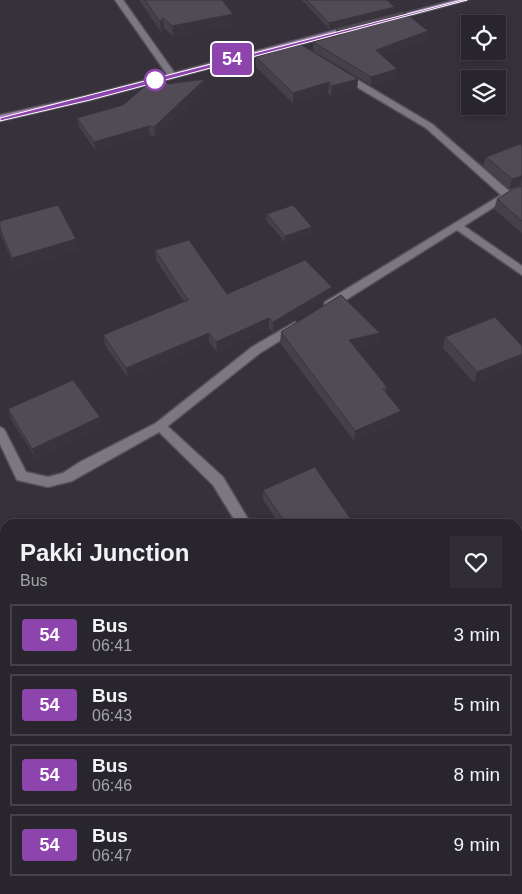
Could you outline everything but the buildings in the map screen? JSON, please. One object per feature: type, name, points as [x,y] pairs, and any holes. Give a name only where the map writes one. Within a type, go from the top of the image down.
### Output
[{"type":"main road","points":[[383,20],[464,0]]},
{"type":"main road","points":[[0,118],[87,98],[364,25]]},
{"type":"street","points":[[120,0],[172,75]]},
{"type":"street","points":[[290,44],[306,53]]},
{"type":"street","points":[[331,68],[429,126],[507,195]]},
{"type":"street","points":[[318,312],[507,195],[522,190]]},
{"type":"street","points":[[458,226],[522,271]]},
{"type":"street","points":[[0,432],[22,476],[48,482],[67,477],[160,426],[256,350],[303,321]]},
{"type":"street","points":[[160,426],[218,482],[241,519]]},
{"type":"bus line","name":"54","points":[[0,118],[87,98],[464,0]]}]
